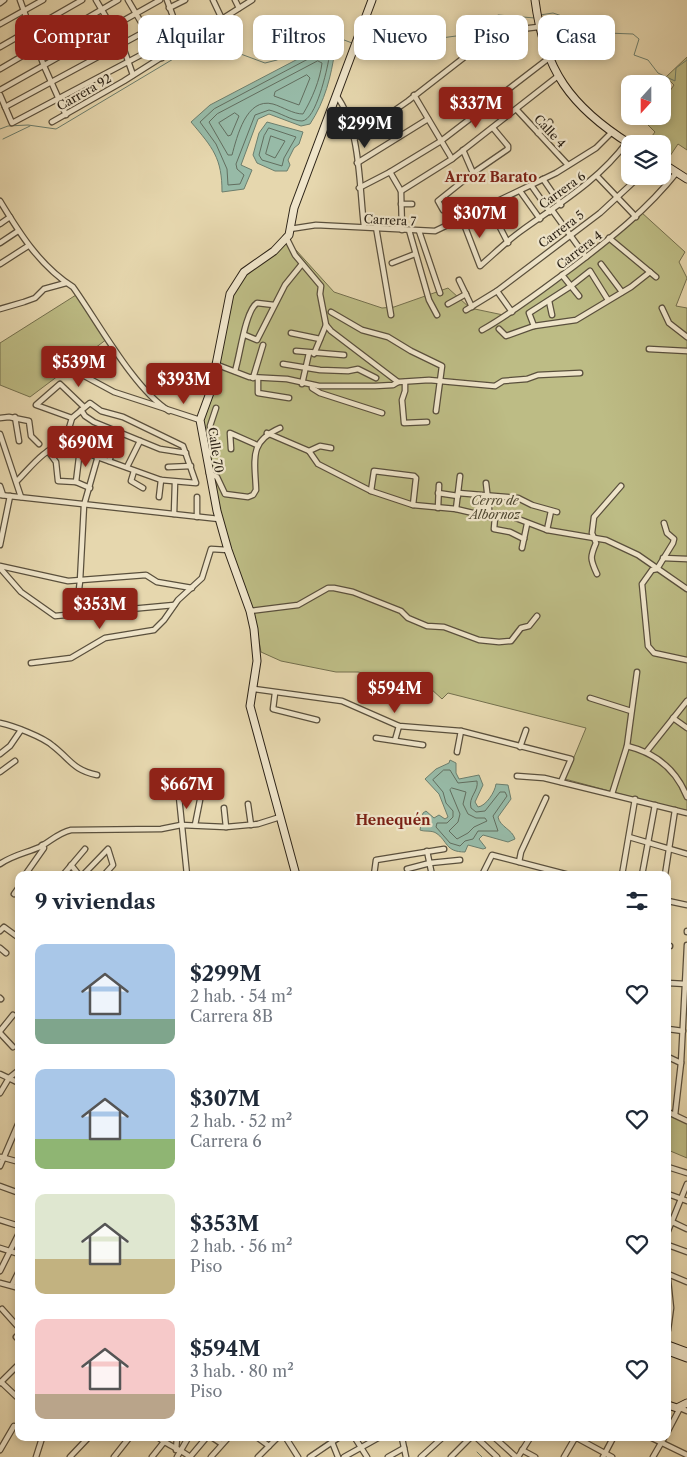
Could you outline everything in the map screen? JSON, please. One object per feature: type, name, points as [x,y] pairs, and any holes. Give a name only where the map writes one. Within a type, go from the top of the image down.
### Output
[{"type":"street","points":[[0,2],[4,0]]},
{"type":"street","points":[[20,0],[26,15]]},
{"type":"street","points":[[0,24],[42,0]]},
{"type":"street","points":[[56,15],[82,0]]},
{"type":"street","points":[[96,0],[105,15]]},
{"type":"street","points":[[95,15],[118,0]]},
{"type":"street","points":[[128,0],[138,17]]},
{"type":"street","points":[[128,18],[160,0]]},
{"type":"street","points":[[167,0],[171,15]]},
{"type":"street","points":[[169,8],[185,0]]},
{"type":"street","points":[[213,0],[220,15]]},
{"type":"street","points":[[235,0],[239,8]]},
{"type":"street","name":"Carrera 92","points":[[228,15],[252,0]]},
{"type":"street","name":"Calle 70","points":[[295,871],[250,706],[254,689],[257,650],[250,610],[219,519],[200,420],[211,390],[226,307],[237,281],[244,272],[274,251],[286,238],[290,229],[294,208],[372,0]]},
{"type":"street","points":[[355,138],[490,38],[505,30],[538,27],[535,0]]},
{"type":"street","points":[[0,47],[15,39]]},
{"type":"street","points":[[0,95],[12,123],[58,101],[138,56]]},
{"type":"street","points":[[0,69],[16,60]]},
{"type":"street","points":[[42,60],[58,101],[66,115]]},
{"type":"street","points":[[0,90],[55,60]]},
{"type":"street","points":[[0,111],[92,60]]},
{"type":"street","name":"Carrera 92","points":[[52,122],[159,60]]},
{"type":"street","points":[[359,188],[390,172],[441,141],[546,60]]},
{"type":"street","points":[[550,60],[558,76],[577,103],[621,138]]},
{"type":"street","points":[[129,61],[133,75]]},
{"type":"street","points":[[401,191],[452,159],[558,76]]},
{"type":"street","points":[[336,94],[342,102],[355,138],[364,226]]},
{"type":"street","points":[[414,95],[452,159]]},
{"type":"street","name":"Calle 4","points":[[517,110],[568,165]]},
{"type":"street","points":[[357,162],[428,119]]},
{"type":"street","points":[[538,133],[550,122]]},
{"type":"street","points":[[444,210],[438,201],[473,173],[508,149],[508,146],[493,128]]},
{"type":"street","name":"Carrera 7","points":[[290,229],[316,225],[435,231],[544,179],[596,148],[612,132]]},
{"type":"street","points":[[463,150],[473,173]]},
{"type":"street","name":"Carrera 6","points":[[462,219],[480,266],[597,176],[621,152]]},
{"type":"street","points":[[671,168],[687,178]]},
{"type":"street","points":[[390,172],[401,191],[402,230]]},
{"type":"street","name":"Carrera 4","points":[[482,330],[512,312],[636,217],[677,172]]},
{"type":"street","points":[[597,176],[636,217]]},
{"type":"street","points":[[544,179],[561,204]]},
{"type":"street","points":[[531,185],[586,257]]},
{"type":"street","name":"Carrera 5","points":[[466,310],[497,291],[571,235],[618,198],[631,185]]},
{"type":"street","points":[[520,191],[540,218]]},
{"type":"street","points":[[0,202],[28,246],[66,283],[73,287],[130,371],[155,400],[169,411]]},
{"type":"street","points":[[401,204],[412,204]]},
{"type":"street","points":[[489,206],[508,243]]},
{"type":"street","points":[[646,208],[652,211]]},
{"type":"street","points":[[0,224],[10,218]]},
{"type":"street","points":[[376,227],[391,315]]},
{"type":"street","points":[[409,230],[429,300],[437,315]]},
{"type":"street","points":[[0,243],[18,231]]},
{"type":"street","points":[[419,231],[440,293]]},
{"type":"street","points":[[286,238],[302,264],[321,284],[320,294],[326,325],[305,367],[302,384]]},
{"type":"street","points":[[610,238],[656,277]]},
{"type":"street","points":[[0,264],[28,246]]},
{"type":"street","points":[[392,263],[415,254]]},
{"type":"street","points":[[245,335],[257,340],[288,280],[302,264]]},
{"type":"street","points":[[601,264],[622,292]]},
{"type":"street","points":[[534,326],[529,313],[571,286],[590,271],[608,300]]},
{"type":"street","points":[[499,329],[506,336],[534,326],[576,320],[622,292],[650,272]]},
{"type":"street","points":[[562,275],[579,296]]},
{"type":"street","points":[[459,280],[472,307]]},
{"type":"street","points":[[0,309],[35,298],[44,289],[66,283]]},
{"type":"street","points":[[497,291],[512,312]]},
{"type":"street","points":[[448,304],[466,294]]},
{"type":"street","points":[[549,301],[552,315]]},
{"type":"street","points":[[235,371],[248,318],[254,306],[257,303],[274,305]]},
{"type":"street","points":[[662,308],[669,323],[687,337]]},
{"type":"street","points":[[331,312],[362,330],[388,337],[411,351],[439,363],[442,369],[436,411]]},
{"type":"street","points":[[553,323],[555,330]]},
{"type":"street","points":[[326,325],[398,382]]},
{"type":"street","points":[[291,333],[320,339]]},
{"type":"street","points":[[263,345],[255,378],[258,392],[290,398]]},
{"type":"street","points":[[649,349],[687,351]]},
{"type":"street","points":[[296,351],[312,354],[344,355]]},
{"type":"street","points":[[216,364],[255,378],[287,379],[312,385],[375,386],[393,385],[398,382],[441,380],[496,386],[503,381],[527,379],[538,375],[580,373]]},
{"type":"street","points":[[283,364],[328,371],[358,369],[376,378]]},
{"type":"street","points":[[375,386],[376,378],[381,369]]},
{"type":"street","points":[[77,372],[114,392],[200,420]]},
{"type":"street","points":[[405,382],[402,400],[404,423],[427,422]]},
{"type":"street","points":[[72,418],[36,405],[60,384],[82,409],[85,416],[94,422],[162,450],[186,453]]},
{"type":"street","points":[[312,385],[312,388],[320,393],[382,413]]},
{"type":"street","points":[[17,481],[48,451],[64,445],[80,449],[162,480],[196,483],[183,446],[162,434],[123,417],[101,411],[90,403],[72,418],[64,445]]},
{"type":"street","points":[[207,454],[212,452],[210,426],[216,408]]},
{"type":"street","points":[[15,417],[19,441]]},
{"type":"street","points":[[0,418],[15,417],[29,421],[31,436],[39,444]]},
{"type":"street","points":[[209,473],[216,476],[224,494],[248,497],[253,495],[256,490],[255,453],[257,445],[267,433],[280,428]]},
{"type":"street","points":[[231,449],[230,433],[257,445]]},
{"type":"street","points":[[267,433],[309,451],[318,464],[371,491],[413,505],[456,509],[493,517],[513,517],[547,530],[595,538],[616,544],[687,589]]},
{"type":"street","points":[[0,434],[21,497]]},
{"type":"street","points":[[127,467],[140,441]]},
{"type":"street","points":[[109,461],[116,442]]},
{"type":"street","points":[[309,451],[320,446],[331,448]]},
{"type":"street","points":[[76,482],[80,449]]},
{"type":"street","points":[[48,451],[56,462],[58,481],[76,482],[90,488]]},
{"type":"street","points":[[76,614],[80,581],[84,505],[98,456]]},
{"type":"street","points":[[168,467],[191,466]]},
{"type":"street","points":[[371,491],[374,470],[414,476],[416,478],[413,505]]},
{"type":"street","points":[[134,471],[131,481],[143,488]]},
{"type":"street","points":[[456,509],[460,476]]},
{"type":"street","points":[[159,497],[162,480]]},
{"type":"street","points":[[174,514],[175,482]]},
{"type":"street","points":[[486,484],[495,529],[510,532],[524,538]]},
{"type":"street","points":[[438,508],[439,485]]},
{"type":"street","points":[[0,486],[2,495],[219,519]]},
{"type":"street","points":[[597,574],[591,554],[596,544],[592,533],[594,517],[621,486]]},
{"type":"street","points":[[438,493],[518,498],[554,512],[547,530]]},
{"type":"street","points":[[0,545],[10,496]]},
{"type":"street","points":[[197,496],[197,517]]},
{"type":"street","points":[[664,522],[667,533],[674,541],[657,569],[652,570],[642,584],[648,646],[654,653],[687,660]]},
{"type":"street","points":[[522,548],[528,524]]},
{"type":"street","points":[[31,663],[71,658],[105,638],[150,632],[161,624],[174,605],[202,578],[211,549],[228,550]]},
{"type":"street","points":[[663,558],[687,559]]},
{"type":"street","points":[[0,567],[63,581],[146,575],[158,582],[192,588]]},
{"type":"street","points":[[0,567],[21,592],[50,613],[60,616],[174,605]]},
{"type":"street","points":[[250,610],[298,605],[328,588],[341,588],[400,611],[408,618],[427,626],[444,627],[479,640],[504,642],[511,641],[521,628],[529,626],[537,616]]},
{"type":"street","points":[[612,794],[627,746],[637,672]]},
{"type":"street","points":[[254,689],[275,694],[342,701],[399,726],[461,731],[570,759],[561,782]]},
{"type":"street","points":[[275,694],[273,709],[317,720]]},
{"type":"street","points":[[590,698],[631,710]]},
{"type":"street","points":[[648,751],[687,701]]},
{"type":"street","points":[[673,718],[687,728]]},
{"type":"street","points":[[0,730],[1,724],[20,730],[53,745],[72,765],[84,772],[97,775]]},
{"type":"street","points":[[395,740],[399,726]]},
{"type":"street","points":[[0,754],[10,746],[20,730]]},
{"type":"street","points":[[520,747],[526,730]]},
{"type":"street","points":[[457,752],[461,731]]},
{"type":"street","points":[[376,738],[423,745]]},
{"type":"street","points":[[627,746],[648,751],[673,771],[686,787],[687,797]]},
{"type":"street","points":[[0,772],[15,762]]},
{"type":"street","points":[[517,776],[561,782],[687,813]]},
{"type":"street","points":[[182,777],[179,797],[187,871]]},
{"type":"street","points":[[519,862],[521,852],[546,798]]},
{"type":"street","points":[[623,871],[635,799]]},
{"type":"street","points":[[195,825],[200,800]]},
{"type":"street","points":[[248,804],[251,825]]},
{"type":"street","points":[[643,871],[650,842],[655,805]]},
{"type":"street","points":[[224,808],[226,827]]},
{"type":"street","points":[[666,871],[675,810]]},
{"type":"street","points":[[0,863],[15,854],[42,845],[58,834],[71,830],[162,829],[181,825],[226,827],[251,825],[280,816]]},
{"type":"street","points":[[629,837],[669,847],[687,854]]},
{"type":"street","points":[[28,871],[44,848],[42,845]]},
{"type":"street","points":[[66,871],[85,849]]},
{"type":"street","points":[[87,871],[108,849],[113,865],[108,871]]},
{"type":"street","points":[[375,871],[376,860],[444,849]]},
{"type":"street","points":[[427,851],[431,871]]},
{"type":"street","points":[[484,871],[492,856],[554,871]]},
{"type":"street","points":[[407,869],[430,863],[460,860]]},
{"type":"street","points":[[71,865],[76,871]]},
{"type":"street","points":[[671,901],[687,905]]},
{"type":"street","points":[[0,931],[4,927],[15,935]]},
{"type":"street","points":[[675,1115],[681,1063],[687,945]]},
{"type":"street","points":[[0,948],[6,953]]},
{"type":"street","points":[[671,983],[686,984]]},
{"type":"street","points":[[13,1015],[0,1032],[13,1047]]},
{"type":"street","points":[[671,1029],[683,1031]]},
{"type":"street","points":[[671,1058],[681,1063]]},
{"type":"street","points":[[0,1093],[9,1078],[15,1073]]},
{"type":"street","points":[[0,1074],[15,1081]]},
{"type":"street","points":[[671,1113],[687,1121]]},
{"type":"street","points":[[0,1166],[1,1157],[15,1130]]},
{"type":"street","points":[[1,1157],[15,1161]]},
{"type":"street","points":[[671,1168],[687,1173]]},
{"type":"street","points":[[671,1219],[687,1184]]},
{"type":"street","points":[[0,1186],[15,1192]]},
{"type":"street","points":[[671,1195],[687,1201]]},
{"type":"street","points":[[0,1220],[15,1225]]},
{"type":"street","points":[[671,1221],[687,1229]]},
{"type":"street","points":[[1,1268],[15,1241]]},
{"type":"street","points":[[671,1246],[687,1252]]},
{"type":"street","points":[[0,1248],[15,1252]]},
{"type":"street","points":[[671,1275],[687,1282]]},
{"type":"street","points":[[12,1285],[15,1279]]},
{"type":"street","points":[[0,1282],[15,1286]]},
{"type":"street","points":[[2,1309],[15,1324]]},
{"type":"street","points":[[671,1346],[687,1352]]},
{"type":"street","points":[[671,1352],[687,1358]]},
{"type":"street","points":[[15,1368],[0,1383],[15,1396]]},
{"type":"street","points":[[671,1405],[685,1405]]},
{"type":"street","points":[[671,1426],[685,1405]]},
{"type":"street","points":[[0,1450],[15,1426]]},
{"type":"street","points":[[36,1457],[41,1441]]},
{"type":"street","points":[[70,1457],[85,1441]]},
{"type":"street","points":[[114,1457],[127,1441]]},
{"type":"street","points":[[177,1441],[177,1457]]},
{"type":"street","points":[[178,1450],[186,1441]]},
{"type":"street","points":[[152,1457],[164,1442],[190,1457],[203,1441]]},
{"type":"street","points":[[218,1441],[222,1444]]},
{"type":"street","points":[[211,1457],[225,1441]]},
{"type":"street","points":[[262,1441],[269,1446]]},
{"type":"street","points":[[262,1456],[274,1441]]},
{"type":"street","points":[[288,1441],[298,1457]]},
{"type":"street","points":[[357,1441],[366,1457]]},
{"type":"street","points":[[344,1457],[373,1441]]},
{"type":"street","points":[[403,1441],[406,1457]]},
{"type":"street","points":[[421,1457],[439,1441]]},
{"type":"street","points":[[451,1457],[465,1441]]},
{"type":"street","points":[[480,1441],[497,1457]]},
{"type":"street","points":[[498,1441],[517,1457],[528,1441]]},
{"type":"street","points":[[564,1457],[572,1441]]},
{"type":"street","points":[[579,1441],[604,1455],[612,1457]]},
{"type":"street","points":[[604,1455],[612,1441]]},
{"type":"street","points":[[653,1457],[661,1441]]},
{"type":"street","points":[[664,1441],[686,1455]]},
{"type":"street","points":[[310,1457],[332,1442],[338,1457]]},
{"type":"street","points":[[388,1457],[404,1448]]},
{"type":"street","points":[[522,1450],[535,1457]]},
{"type":"green space","points":[[687,57],[687,150],[678,144],[671,154],[671,135],[653,135],[655,132],[648,125],[671,125],[671,89],[674,85],[671,82],[671,75],[668,75]]},
{"type":"green space","name":"Cerro de Albornoz","points":[[641,212],[685,252],[679,262],[687,278],[676,306],[687,308],[687,812],[565,779],[586,728],[448,693],[442,699],[430,688],[358,672],[336,672],[281,661],[261,652],[257,630],[221,518],[201,420],[226,306],[238,281],[286,239],[334,292],[382,308],[394,307],[448,288],[470,308],[508,316]]},
{"type":"green space","points":[[76,295],[107,339],[30,397],[0,385],[0,343]]},
{"type":"green space","points":[[671,1115],[687,1123],[687,1158],[671,1151]]},
{"type":"water","points":[[296,60],[334,60],[327,88],[320,107],[310,124],[301,126],[269,114],[258,119],[241,165],[252,170],[244,189],[222,192],[222,180],[215,154],[191,122],[210,105]]},
{"type":"water","points":[[267,122],[303,132],[299,144],[294,148],[288,160],[290,165],[287,171],[275,171],[257,163],[253,155],[259,133]]},
{"type":"water","points":[[450,760],[456,763],[456,773],[459,779],[479,775],[483,785],[475,802],[478,807],[490,798],[496,784],[508,785],[511,799],[498,817],[515,839],[508,842],[483,835],[479,839],[486,848],[468,845],[465,852],[459,852],[450,848],[436,833],[420,830],[423,813],[426,811],[434,818],[439,815],[445,819],[448,817],[439,794],[425,779],[436,769],[449,763]]},
{"type":"waterway","points":[[540,15],[553,13],[559,15]]},
{"type":"waterway","points":[[446,37],[456,36],[472,26],[484,26],[498,15],[535,18]]},
{"type":"waterway","points":[[615,33],[633,34],[639,39],[634,55],[648,60],[658,73],[675,81],[676,68],[687,60]]},
{"type":"waterway","points":[[0,129],[8,126],[28,125],[56,129],[190,49],[205,43],[219,46],[265,63],[277,60],[322,34],[331,35],[352,43]]},
{"type":"waterway","points":[[3,139],[30,126]]},
{"type":"waterway","points":[[477,1452],[482,1457]]},
{"type":"district","name":"Arroz Barato","points":[[491,177]]},
{"type":"district","name":"Henequén","points":[[393,820]]}]
